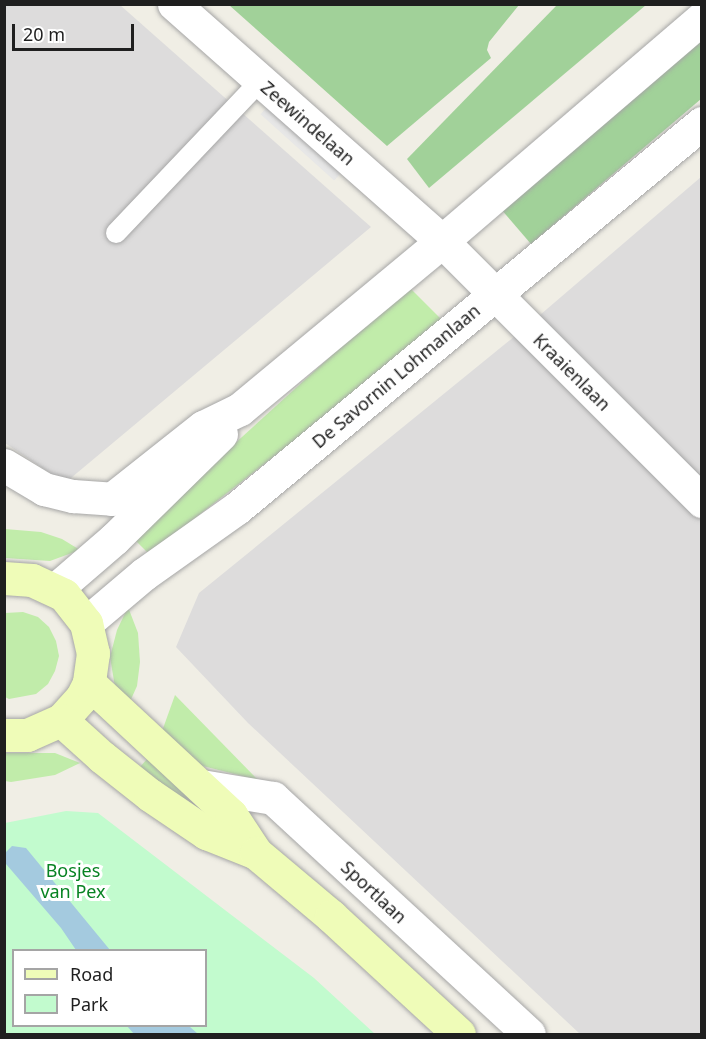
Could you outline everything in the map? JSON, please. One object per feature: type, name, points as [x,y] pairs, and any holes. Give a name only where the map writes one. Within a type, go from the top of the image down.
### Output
[{"type":"main road","points":[[4,578],[32,580],[56,589],[76,607],[86,623],[93,653],[89,683],[82,697],[62,720],[27,735],[4,735]]},
{"type":"main road","points":[[89,683],[231,815],[256,853],[331,916],[459,1035]]},
{"type":"main road","points":[[62,720],[102,758],[150,795],[206,832],[256,853]]},
{"type":"street","name":"Zeewindelaan","points":[[174,4],[442,242]]},
{"type":"street","points":[[56,589],[114,539],[215,442],[240,409],[442,242],[702,18]]},
{"type":"street","name":"De Savornin Lohmanlaan","points":[[86,623],[144,574],[237,508],[702,123]]},
{"type":"street","name":"Kraaienlaan","points":[[442,242],[702,501]]},
{"type":"street","points":[[4,465],[44,489],[72,496],[112,499],[203,427],[240,409]]},
{"type":"street","name":"Sportlaan","points":[[201,786],[273,798],[529,1035]]},
{"type":"lane","points":[[116,233],[260,81]]},
{"type":"shaded area","points":[[4,5],[120,5],[371,227],[65,483],[5,443]]},
{"type":"shaded area","points":[[268,106],[342,172],[334,180],[261,114]]},
{"type":"shaded area","points":[[701,177],[701,1034],[580,1034],[248,723],[176,647],[199,593],[526,327]]},
{"type":"green space","points":[[229,5],[519,5],[489,42],[487,50],[491,58],[387,146]]},
{"type":"green space","points":[[557,5],[646,5],[429,188],[407,159]]},
{"type":"green space","points":[[701,30],[701,99],[531,244],[500,208]]},
{"type":"green space","points":[[408,286],[445,323],[149,554],[132,537]]},
{"type":"green space","points":[[5,529],[41,532],[62,539],[80,550],[50,561],[5,558]]},
{"type":"green space","points":[[128,607],[138,633],[140,662],[137,686],[128,706],[115,687],[110,657],[117,630]]},
{"type":"green space","points":[[23,612],[38,617],[49,627],[56,641],[59,656],[48,684],[36,694],[9,699],[5,697],[5,613]]},
{"type":"green space","points":[[175,695],[258,780],[195,764],[161,734]]},
{"type":"green space","points":[[5,753],[55,753],[80,763],[55,775],[11,782],[5,781]]},
{"type":"green space","points":[[148,758],[209,810],[202,818],[139,768]]},
{"type":"green space","name":"Bosjes van Pex","points":[[66,811],[98,813],[314,978],[375,1034],[5,1034],[5,823]]},
{"type":"water","points":[[12,846],[26,848],[109,949],[75,949],[61,928],[6,864],[5,853]]},
{"type":"water","points":[[128,1027],[190,1027],[198,1034],[134,1034]]}]
